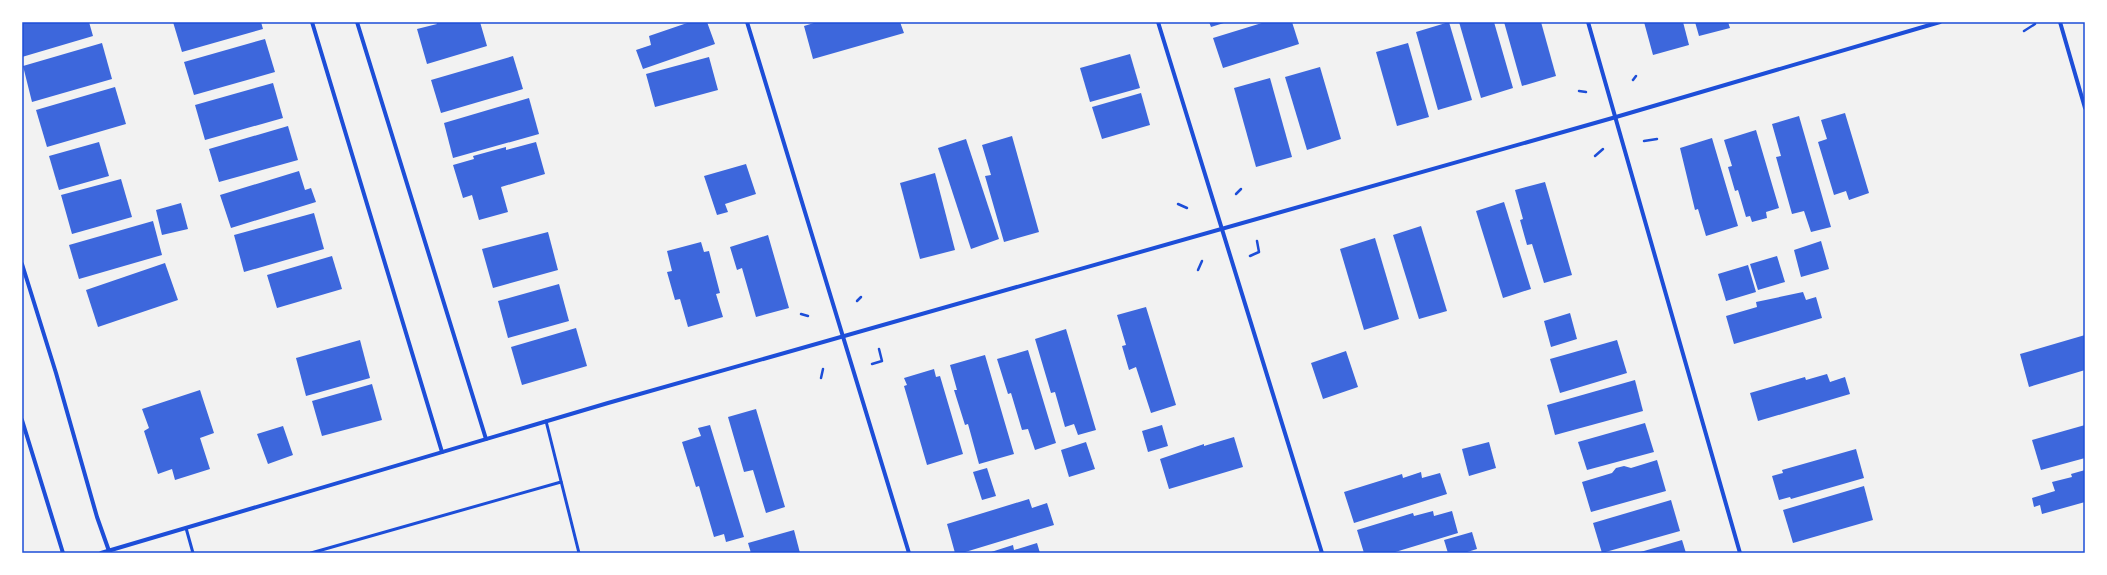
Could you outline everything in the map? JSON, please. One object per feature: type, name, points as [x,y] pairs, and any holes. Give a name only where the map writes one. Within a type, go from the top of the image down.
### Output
[{"type":"street","points":[[312,22],[442,452]]},
{"type":"street","points":[[357,22],[486,439]]},
{"type":"street","points":[[747,22],[909,553]]},
{"type":"street","points":[[1158,22],[1322,553]]},
{"type":"street","points":[[1588,22],[1680,348],[1740,553]]},
{"type":"street","points":[[101,553],[546,421],[1616,117],[1940,22]]},
{"type":"street","points":[[2060,22],[2085,108]]},
{"type":"street","points":[[22,264],[56,374],[97,517],[109,550]]},
{"type":"street","points":[[22,420],[63,553]]},
{"type":"lane","points":[[546,421],[579,553]]},
{"type":"lane","points":[[311,553],[561,482]]},
{"type":"lane","points":[[186,528],[193,553]]},
{"type":"path","points":[[2024,31],[2035,24]]},
{"type":"path","points":[[1633,80],[1636,76]]},
{"type":"path","points":[[1580,91],[1586,92]]},
{"type":"path","points":[[1644,141],[1657,139]]},
{"type":"path","points":[[1595,156],[1603,149]]},
{"type":"path","points":[[1236,194],[1241,189]]},
{"type":"path","points":[[1178,204],[1187,208]]},
{"type":"path","points":[[1250,256],[1260,252],[1257,241]]},
{"type":"path","points":[[1198,270],[1202,261]]},
{"type":"path","points":[[857,301],[862,297]]},
{"type":"path","points":[[802,314],[808,316]]},
{"type":"path","points":[[872,364],[882,361],[879,349]]},
{"type":"path","points":[[821,378],[823,369]]},
{"type":"building","points":[[22,22],[89,22],[93,36],[22,57]]},
{"type":"building","points":[[173,22],[261,22],[263,29],[182,52]]},
{"type":"building","points":[[436,22],[480,22],[487,46],[427,64],[417,29],[437,24]]},
{"type":"building","points":[[690,22],[707,22],[715,44],[643,69],[636,50],[651,45],[649,36]]},
{"type":"building","points":[[817,22],[900,22],[904,33],[813,59],[804,26]]},
{"type":"building","points":[[1209,22],[1227,22],[1211,27]]},
{"type":"building","points":[[1265,22],[1292,22],[1299,44],[1223,68],[1213,38]]},
{"type":"building","points":[[1449,22],[1472,100],[1438,110],[1416,32]]},
{"type":"building","points":[[1459,22],[1494,22],[1513,88],[1481,98]]},
{"type":"building","points":[[1504,22],[1541,22],[1556,76],[1522,86]]},
{"type":"building","points":[[1644,22],[1683,22],[1689,45],[1653,55]]},
{"type":"building","points":[[1695,22],[1728,22],[1730,28],[1699,36]]},
{"type":"building","points":[[265,39],[275,72],[194,95],[184,62]]},
{"type":"building","points":[[102,43],[112,79],[32,102],[23,66]]},
{"type":"building","points":[[1408,43],[1429,117],[1397,126],[1376,52]]},
{"type":"building","points":[[1130,54],[1140,88],[1090,102],[1080,68]]},
{"type":"building","points":[[513,56],[523,89],[441,113],[431,80]]},
{"type":"building","points":[[709,57],[718,90],[655,107],[646,74]]},
{"type":"building","points":[[1320,67],[1341,139],[1307,150],[1285,77]]},
{"type":"building","points":[[1270,78],[1292,157],[1256,167],[1234,88]]},
{"type":"building","points":[[273,83],[283,118],[205,140],[195,105]]},
{"type":"building","points":[[115,87],[126,124],[47,147],[36,110]]},
{"type":"building","points":[[1141,93],[1150,125],[1102,139],[1092,107]]},
{"type":"building","points":[[529,98],[539,134],[453,158],[444,123]]},
{"type":"building","points":[[1845,113],[1869,193],[1849,200],[1846,191],[1834,195],[1818,142],[1827,139],[1821,120]]},
{"type":"building","points":[[1799,116],[1831,227],[1811,232],[1804,211],[1792,214],[1776,157],[1781,156],[1772,124]]},
{"type":"building","points":[[288,126],[298,160],[219,182],[209,149]]},
{"type":"building","points":[[1756,130],[1779,208],[1766,212],[1767,218],[1752,222],[1750,216],[1746,217],[1738,190],[1735,191],[1728,167],[1732,166],[1724,140]]},
{"type":"building","points":[[1012,136],[1039,232],[1004,242],[985,176],[991,175],[982,145]]},
{"type":"building","points":[[1712,138],[1738,226],[1706,236],[1698,209],[1695,210],[1680,148]]},
{"type":"building","points":[[966,139],[999,239],[971,249],[938,148]]},
{"type":"building","points":[[99,142],[109,176],[59,190],[49,156]]},
{"type":"building","points":[[536,142],[545,174],[501,187],[508,212],[479,220],[472,195],[463,198],[453,165],[474,159],[473,156],[506,147],[506,150]]},
{"type":"building","points":[[746,164],[756,194],[725,204],[728,212],[717,215],[704,176]]},
{"type":"building","points":[[299,171],[305,190],[311,188],[316,202],[231,228],[220,195]]},
{"type":"building","points":[[935,173],[955,250],[920,259],[900,183]]},
{"type":"building","points":[[121,179],[132,217],[72,234],[61,195]]},
{"type":"building","points":[[1545,182],[1572,275],[1544,283],[1532,244],[1527,245],[1520,220],[1523,219],[1515,190]]},
{"type":"building","points":[[1504,202],[1531,289],[1503,298],[1476,211]]},
{"type":"building","points":[[181,203],[188,229],[162,235],[156,210]]},
{"type":"building","points":[[314,213],[324,249],[244,272],[234,235]]},
{"type":"building","points":[[153,221],[162,255],[79,279],[69,245]]},
{"type":"building","points":[[1421,226],[1447,311],[1419,319],[1393,235]]},
{"type":"building","points":[[548,232],[558,270],[493,288],[482,249]]},
{"type":"building","points":[[768,235],[789,308],[756,317],[742,268],[737,270],[730,247]]},
{"type":"building","points":[[1375,238],[1399,319],[1364,330],[1340,249]]},
{"type":"building","points":[[1821,241],[1829,269],[1801,277],[1794,250]]},
{"type":"building","points":[[701,242],[704,252],[709,251],[720,293],[716,294],[723,317],[688,327],[680,299],[675,300],[667,272],[672,271],[667,251]]},
{"type":"building","points":[[332,256],[342,289],[277,308],[267,275]]},
{"type":"building","points":[[1777,256],[1785,282],[1758,290],[1750,264]]},
{"type":"building","points":[[165,263],[178,300],[98,327],[86,290]]},
{"type":"building","points":[[1748,265],[1756,292],[1726,301],[1718,274]]},
{"type":"building","points":[[559,284],[569,321],[508,338],[498,301]]},
{"type":"building","points":[[1803,292],[1806,300],[1816,297],[1822,318],[1734,344],[1726,316],[1757,307],[1756,302]]},
{"type":"building","points":[[1146,307],[1176,405],[1151,413],[1136,367],[1129,370],[1122,346],[1126,345],[1117,315]]},
{"type":"building","points":[[1570,313],[1577,339],[1551,347],[1544,321]]},
{"type":"building","points":[[576,328],[587,366],[522,385],[511,347]]},
{"type":"building","points":[[1066,329],[1096,430],[1078,435],[1074,424],[1065,427],[1055,392],[1051,393],[1035,339]]},
{"type":"building","points":[[2085,335],[2085,370],[2029,387],[2020,354]]},
{"type":"building","points":[[360,340],[370,378],[306,396],[296,358]]},
{"type":"building","points":[[1617,340],[1627,373],[1560,393],[1550,359]]},
{"type":"building","points":[[1028,350],[1056,443],[1035,450],[1028,429],[1022,430],[1011,393],[1008,394],[997,359]]},
{"type":"building","points":[[1346,351],[1358,387],[1323,399],[1311,363]]},
{"type":"building","points":[[985,355],[1014,454],[979,464],[968,424],[965,425],[954,390],[957,390],[950,365]]},
{"type":"building","points":[[934,369],[936,377],[940,376],[963,454],[927,465],[904,386],[907,385],[904,378]]},
{"type":"building","points":[[1827,374],[1830,382],[1845,377],[1850,394],[1758,421],[1750,393],[1805,377],[1806,380]]},
{"type":"building","points":[[1635,380],[1643,411],[1555,435],[1547,405]]},
{"type":"building","points":[[372,384],[382,420],[322,436],[312,401]]},
{"type":"building","points":[[200,390],[214,433],[200,438],[210,469],[175,480],[172,469],[158,474],[144,431],[149,428],[142,409]]},
{"type":"building","points":[[756,409],[785,507],[766,513],[753,470],[744,472],[728,417]]},
{"type":"building","points":[[1645,423],[1654,452],[1587,470],[1578,442]]},
{"type":"building","points":[[710,425],[744,537],[726,542],[724,534],[714,537],[699,486],[696,487],[682,442],[701,436],[698,428]]},
{"type":"building","points":[[1162,425],[1168,446],[1148,452],[1142,431]]},
{"type":"building","points":[[2085,425],[2085,458],[2041,470],[2032,440]]},
{"type":"building","points":[[283,426],[293,455],[268,464],[257,434]]},
{"type":"building","points":[[1234,437],[1243,467],[1169,489],[1160,459],[1204,444],[1204,446]]},
{"type":"building","points":[[1086,442],[1095,469],[1069,477],[1061,450]]},
{"type":"building","points":[[1489,442],[1496,468],[1469,476],[1462,449]]},
{"type":"building","points":[[1856,449],[1864,478],[1791,499],[1790,497],[1779,500],[1772,476],[1783,473],[1782,470]]},
{"type":"building","points":[[1657,460],[1666,491],[1591,512],[1582,482],[1612,473],[1616,468],[1624,466],[1631,468]]},
{"type":"building","points":[[987,468],[996,496],[982,500],[973,472]]},
{"type":"building","points":[[2085,470],[2085,502],[2042,514],[2040,505],[2034,507],[2032,498],[2055,491],[2052,482],[2072,477],[2071,474]]},
{"type":"building","points":[[1421,472],[1422,478],[1440,473],[1447,494],[1354,523],[1344,492],[1402,474],[1403,478]]},
{"type":"building","points":[[1864,486],[1873,520],[1793,543],[1783,510]]},
{"type":"building","points":[[1029,499],[1032,508],[1047,503],[1054,525],[962,553],[955,553],[947,524]]},
{"type":"building","points":[[1671,500],[1680,531],[1602,553],[1593,523]]},
{"type":"building","points":[[1433,511],[1434,516],[1452,511],[1458,533],[1392,553],[1364,553],[1357,530],[1413,513],[1414,516]]},
{"type":"building","points":[[794,530],[800,553],[751,553],[748,543]]},
{"type":"building","points":[[1472,532],[1477,549],[1464,553],[1448,553],[1444,540]]},
{"type":"building","points":[[1682,540],[1686,553],[1637,553]]},
{"type":"building","points":[[1037,543],[1040,553],[988,553],[1013,545],[1014,550]]}]
